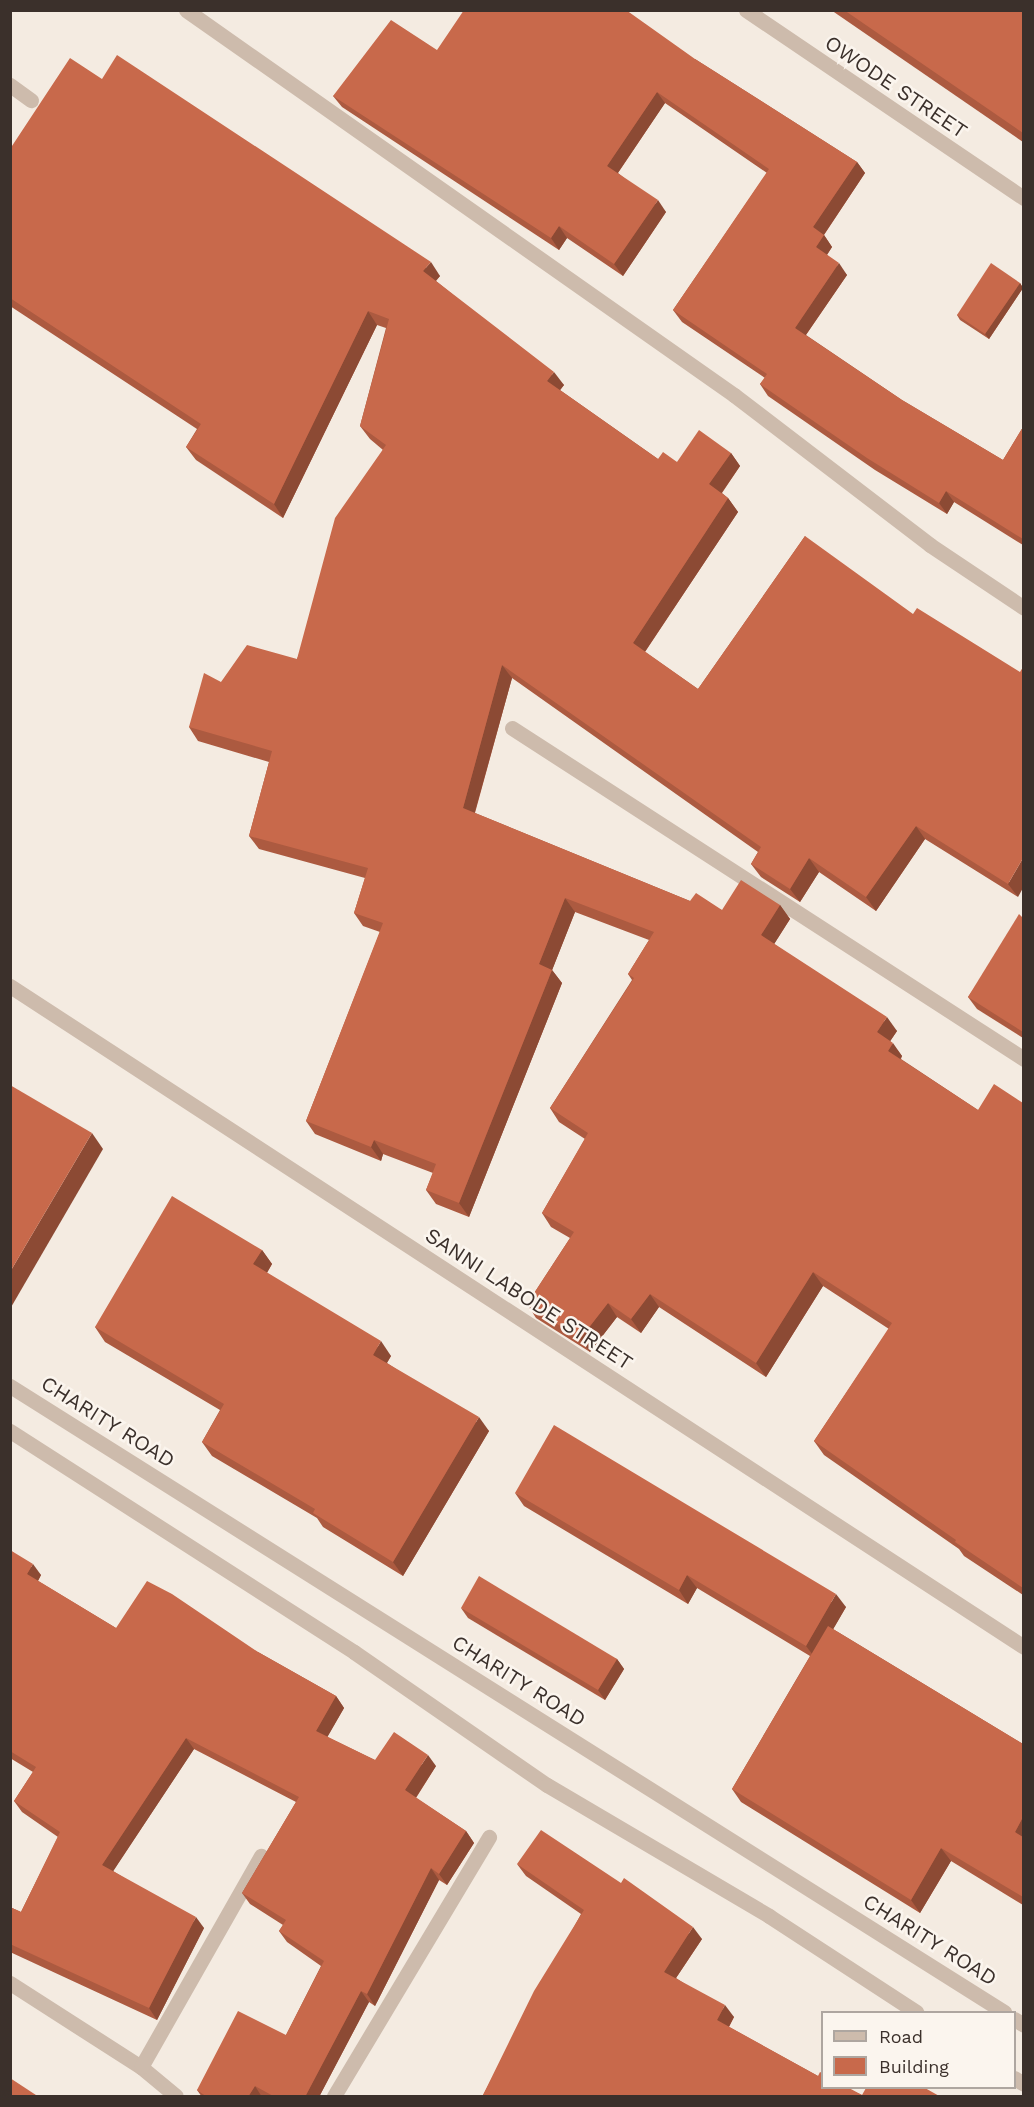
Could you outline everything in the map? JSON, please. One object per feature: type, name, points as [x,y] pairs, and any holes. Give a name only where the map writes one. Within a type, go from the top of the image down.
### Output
[{"type":"street","points":[[186,10],[734,395],[930,546],[1023,608]]},
{"type":"street","name":"OWODE STREET","points":[[746,10],[1023,198]]},
{"type":"street","points":[[10,85],[31,100]]},
{"type":"street","points":[[512,728],[1023,1059]]},
{"type":"street","name":"SANNI LABODE STREET","points":[[10,986],[1023,1647]]},
{"type":"street","name":"CHARITY ROAD","points":[[10,1386],[1001,2011]]},
{"type":"street","points":[[10,1431],[354,1652],[547,1785],[769,1916],[912,2011]]},
{"type":"street","points":[[334,2097],[489,1837]]},
{"type":"street","points":[[141,2067],[261,1856]]},
{"type":"street","points":[[10,1983],[141,2067],[176,2097]]},
{"type":"building","points":[[464,10],[626,10],[695,59],[857,162],[813,227],[824,235],[816,247],[839,263],[795,328],[902,400],[1003,460],[1023,427],[1023,539],[946,491],[939,503],[867,458],[760,384],[767,374],[673,310],[769,169],[657,92],[607,166],[658,200],[614,264],[559,226],[551,238],[333,96],[391,20],[437,50]]},
{"type":"building","points":[[844,10],[1023,10],[1023,133]]},
{"type":"building","points":[[117,55],[431,262],[423,271],[554,372],[547,381],[658,459],[663,452],[677,462],[699,430],[731,453],[709,484],[728,498],[633,643],[698,689],[805,536],[913,614],[917,608],[1020,672],[1023,667],[1023,858],[1008,884],[916,826],[866,897],[809,858],[790,889],[751,864],[761,847],[502,665],[463,808],[690,901],[696,893],[722,910],[741,880],[780,905],[761,935],[887,1017],[877,1032],[893,1043],[888,1051],[978,1110],[994,1084],[1023,1103],[1023,1588],[814,1441],[892,1323],[813,1272],[756,1363],[650,1294],[631,1319],[608,1303],[580,1339],[527,1304],[574,1232],[542,1213],[588,1133],[550,1108],[634,978],[628,974],[654,932],[565,898],[539,964],[552,970],[459,1203],[426,1190],[436,1164],[374,1140],[371,1147],[306,1121],[383,923],[354,913],[368,868],[249,836],[272,751],[189,727],[204,673],[221,682],[247,645],[297,659],[335,518],[386,445],[360,426],[389,319],[368,311],[274,504],[186,447],[201,424],[10,298],[10,149],[70,58],[102,79]]},
{"type":"building","points":[[991,263],[1020,283],[985,334],[957,315]]},
{"type":"building","points":[[1019,914],[1023,918],[1023,1032],[968,997]]},
{"type":"building","points":[[10,1085],[92,1133],[10,1272]]},
{"type":"building","points":[[172,1196],[262,1250],[253,1264],[381,1341],[373,1355],[479,1417],[393,1562],[313,1513],[315,1509],[202,1442],[224,1404],[95,1327]]},
{"type":"building","points":[[554,1425],[836,1594],[806,1646],[687,1575],[679,1590],[515,1493]]},
{"type":"building","points":[[10,1550],[33,1564],[27,1574],[116,1628],[147,1581],[172,1594],[258,1652],[336,1696],[316,1731],[375,1760],[394,1732],[428,1755],[405,1790],[466,1831],[439,1874],[431,1868],[367,1994],[361,1991],[305,2097],[275,2097],[255,2086],[248,2097],[207,2097],[197,2090],[238,2011],[286,2035],[324,1961],[279,1931],[286,1920],[242,1893],[299,1797],[186,1738],[102,1865],[196,1917],[149,2008],[10,1944],[10,1907],[21,1912],[60,1832],[14,1801],[36,1767],[10,1751]]},
{"type":"building","points":[[479,1576],[617,1659],[598,1690],[461,1608]]},
{"type":"building","points":[[828,1626],[1023,1744],[1023,1817],[1015,1832],[1023,1837],[1023,1897],[941,1848],[911,1900],[732,1789]]},
{"type":"building","points":[[541,1830],[621,1883],[624,1878],[693,1927],[664,1972],[725,2005],[717,2020],[818,2076],[821,2072],[821,2089],[851,2089],[862,2095],[865,2089],[927,2089],[941,2097],[482,2097],[534,1991],[584,1910],[517,1864]]},
{"type":"building","points":[[10,2078],[39,2097],[10,2097]]}]
